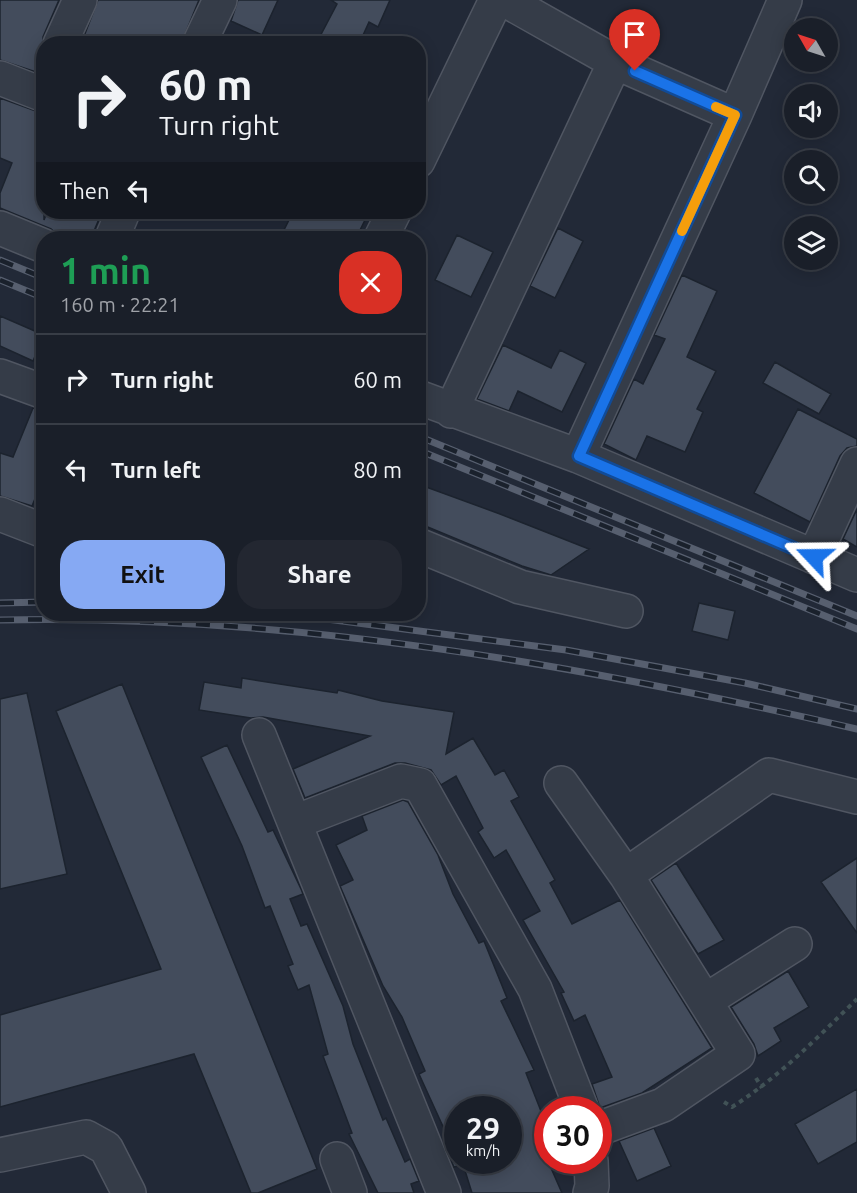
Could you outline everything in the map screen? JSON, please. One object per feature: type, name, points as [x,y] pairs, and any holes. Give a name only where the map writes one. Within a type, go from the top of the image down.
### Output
[{"type":"street","points":[[64,36],[80,0]]},
{"type":"street","points":[[203,36],[220,0]]},
{"type":"street","points":[[579,456],[785,0]]},
{"type":"street","points":[[426,144],[489,6],[735,115]]},
{"type":"street","points":[[451,411],[615,62]]},
{"type":"street","points":[[0,78],[36,87]]},
{"type":"street","points":[[0,228],[36,243]]},
{"type":"street","points":[[0,376],[36,389]]},
{"type":"street","points":[[426,400],[579,456],[857,575]]},
{"type":"street","points":[[814,557],[857,464]]},
{"type":"street","points":[[0,514],[36,528]]},
{"type":"street","points":[[426,547],[520,587],[626,611]]},
{"type":"street","points":[[259,735],[444,1193]]},
{"type":"street","points":[[626,875],[769,775],[857,797]]},
{"type":"street","points":[[295,822],[401,781],[420,785],[535,989],[577,1096]]},
{"type":"street","points":[[561,783],[626,875],[738,1054],[663,1105],[612,1124]]},
{"type":"street","points":[[705,1001],[795,944]]},
{"type":"street","points":[[0,1155],[86,1137],[106,1148],[129,1193]]},
{"type":"street","points":[[337,1159],[350,1193]]},
{"type":"street","points":[[590,1193],[592,1174]]},
{"type":"path","points":[[762,1088],[774,1075],[796,1059],[857,999]]},
{"type":"building","points":[[0,0],[59,0],[43,36],[36,36],[36,72],[0,60]]},
{"type":"building","points":[[98,0],[199,0],[184,36],[84,36]]},
{"type":"building","points":[[238,0],[278,0],[262,35],[231,21]]},
{"type":"building","points":[[331,0],[390,0],[378,27],[369,22],[363,36],[320,36],[337,4]]},
{"type":"building","points":[[0,98],[36,111],[36,219],[99,219],[94,231],[53,231],[0,208],[0,193],[12,163],[0,158]]},
{"type":"building","points":[[290,219],[366,219],[360,231],[284,231]]},
{"type":"building","points":[[558,228],[583,241],[555,298],[530,286]]},
{"type":"building","points":[[457,235],[493,252],[471,297],[435,280]]},
{"type":"building","points":[[682,275],[717,291],[687,357],[716,371],[697,409],[703,412],[685,452],[647,436],[636,460],[604,444],[634,379],[643,384],[665,339],[654,335]]},
{"type":"building","points":[[0,316],[36,332],[36,354],[33,361],[0,346]]},
{"type":"building","points":[[503,345],[551,368],[560,350],[586,363],[562,412],[518,391],[509,411],[477,399]]},
{"type":"building","points":[[775,362],[831,394],[819,414],[763,383]]},
{"type":"building","points":[[33,408],[36,409],[36,496],[32,506],[0,496],[0,453],[13,457]]},
{"type":"building","points":[[798,409],[857,439],[857,446],[847,448],[840,456],[810,522],[754,493]]},
{"type":"building","points":[[426,487],[589,549],[551,575],[522,566],[426,526]]},
{"type":"building","points":[[857,509],[857,547],[843,539]]},
{"type":"building","points":[[699,603],[735,611],[728,640],[692,631]]},
{"type":"building","points":[[242,678],[337,693],[338,690],[382,701],[454,712],[446,754],[473,738],[495,775],[504,770],[519,797],[511,801],[555,880],[550,883],[572,924],[620,900],[712,1048],[642,1093],[612,1104],[612,1096],[596,1096],[592,1084],[612,1077],[585,1015],[574,1021],[561,993],[564,992],[523,920],[540,911],[506,850],[494,858],[478,832],[483,828],[456,776],[441,785],[431,770],[405,763],[395,763],[305,798],[293,769],[370,736],[263,717],[251,718],[199,710],[204,682],[241,688]]},
{"type":"building","points":[[122,684],[317,1169],[258,1193],[251,1193],[194,1054],[0,1107],[0,1015],[161,969],[56,711]]},
{"type":"building","points":[[27,693],[67,874],[0,889],[0,699]]},
{"type":"building","points":[[227,745],[268,832],[273,830],[301,889],[303,894],[290,899],[301,926],[307,924],[343,1006],[353,1044],[383,1120],[386,1118],[405,1162],[410,1159],[419,1181],[411,1184],[414,1193],[378,1193],[349,1134],[352,1133],[323,1056],[328,1054],[309,985],[298,990],[288,966],[293,964],[270,906],[265,908],[242,846],[201,757]]},
{"type":"building","points":[[403,800],[408,802],[438,855],[453,894],[479,943],[484,941],[507,998],[501,1001],[534,1070],[526,1073],[535,1096],[534,1174],[554,1174],[562,1193],[472,1193],[466,1174],[522,1174],[522,1096],[444,1096],[444,1129],[419,1074],[425,1071],[402,1017],[383,986],[340,886],[353,880],[336,845],[367,830],[362,816]]},
{"type":"building","points":[[857,858],[857,933],[821,882]]},
{"type":"building","points":[[676,863],[724,940],[698,954],[651,880]]},
{"type":"building","points":[[788,971],[809,1007],[774,1028],[781,1041],[758,1056],[754,1044],[731,1007]]},
{"type":"building","points":[[857,1089],[857,1142],[818,1164],[795,1124]]},
{"type":"building","points":[[654,1128],[671,1166],[637,1181],[619,1141]]},
{"type":"railway","points":[[0,260],[36,275]]},
{"type":"railway","points":[[0,280],[36,295]]},
{"type":"railway","points":[[426,439],[857,616]]},
{"type":"railway","points":[[426,453],[857,629]]},
{"type":"railway","points":[[0,603],[36,602]]},
{"type":"railway","points":[[0,620],[36,620]]},
{"type":"railway","points":[[131,621],[217,625],[432,648],[539,664],[645,684],[857,729]]},
{"type":"railway","points":[[342,621],[566,650],[745,683],[857,709]]},
{"type":"slow traffic","points":[[682,231],[735,115],[716,107]]},
{"type":"route","points":[[635,71],[735,115],[579,456],[814,557]]}]
